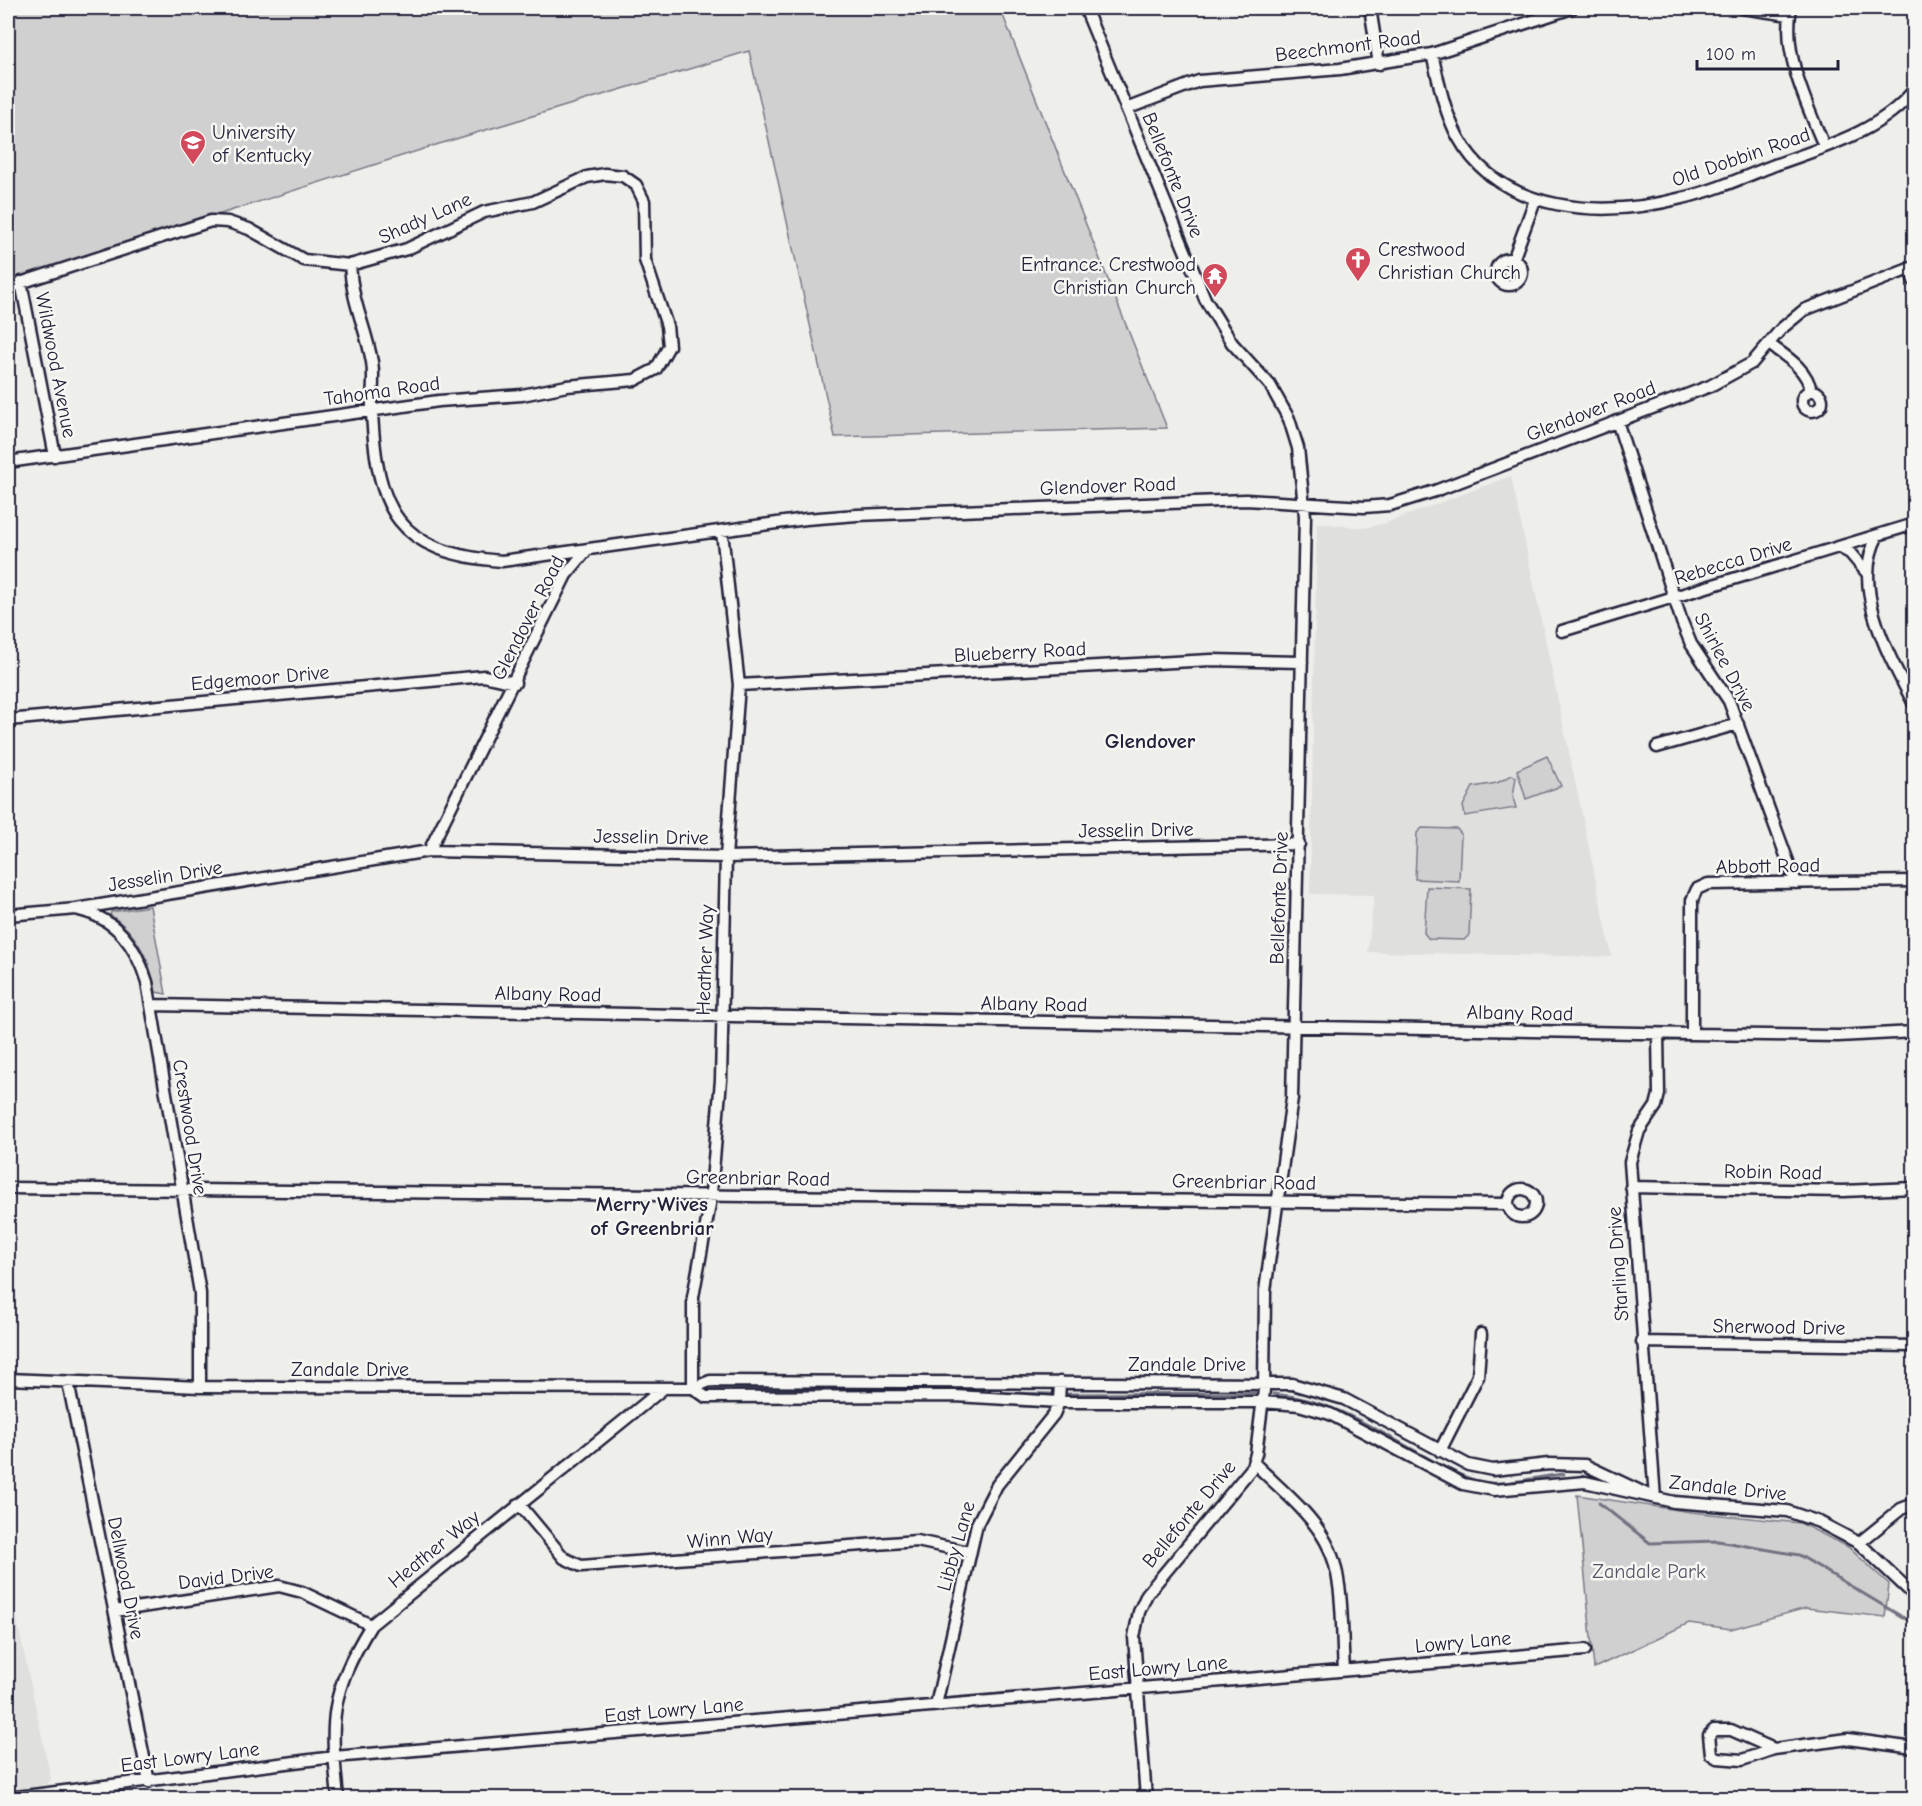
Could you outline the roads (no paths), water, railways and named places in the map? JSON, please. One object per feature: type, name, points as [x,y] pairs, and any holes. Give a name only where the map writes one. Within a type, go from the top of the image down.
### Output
[{"type":"street","name":"Bellefonte Drive","points":[[1085,8],[1205,299],[1232,343],[1270,385],[1289,418],[1298,448],[1305,502],[1292,1098],[1263,1310],[1262,1402],[1254,1463],[1141,1603],[1134,1637],[1146,1798]]},
{"type":"street","points":[[1370,8],[1379,64]]},
{"type":"street","name":"Beechmont Road","points":[[1126,109],[1199,81],[1379,64],[1432,54],[1572,8]]},
{"type":"street","points":[[1742,8],[1790,11],[1795,71],[1824,147]]},
{"type":"street","name":"Old Dobbin Road","points":[[1432,54],[1447,114],[1465,149],[1489,174],[1505,186],[1535,200],[1567,206],[1608,207],[1663,202],[1714,188],[1824,147],[1877,123],[1914,90]]},
{"type":"street","name":"Shady Lane","points":[[8,286],[212,221],[228,222],[249,229],[288,254],[304,260],[350,265],[406,249],[484,212],[533,202],[587,177],[605,174],[629,179],[642,195],[645,208],[648,272]]},
{"type":"street","points":[[1513,260],[1535,200]]},
{"type":"street","points":[[350,265],[355,308],[372,362],[371,411],[386,501],[400,523],[424,542],[473,558],[502,561],[586,550]]},
{"type":"street","points":[[1912,268],[1914,281]]},
{"type":"street","name":"Glendover Road","points":[[429,851],[515,683],[566,575],[586,550],[806,519],[880,513],[1246,500],[1305,502],[1353,507],[1390,505],[1435,491],[1741,371],[1770,345],[1781,329],[1804,310],[1912,268]]},
{"type":"street","name":"Tahoma Road","points":[[8,462],[439,401],[522,395],[567,386],[629,381],[647,376],[662,362],[670,340],[648,272]]},
{"type":"street","name":"Wildwood Avenue","points":[[21,282],[55,456]]},
{"type":"street","points":[[1770,345],[1802,370],[1809,379],[1811,391]]},
{"type":"street","name":"Shirlee Drive","points":[[1617,421],[1691,644],[1729,701],[1796,883]]},
{"type":"street","name":"Rebecca Drive","points":[[1562,631],[1914,524]]},
{"type":"street","name":"Heather Way","points":[[693,1388],[693,1297],[710,1196],[721,1080],[726,856],[739,685],[722,532]]},
{"type":"street","points":[[1878,535],[1870,552],[1867,573],[1881,637],[1914,704]]},
{"type":"street","points":[[1839,547],[1850,554],[1867,573]]},
{"type":"street","name":"Blueberry Road","points":[[739,685],[1199,661],[1302,662]]},
{"type":"street","name":"Edgemoor Drive","points":[[8,720],[484,676],[515,683]]},
{"type":"street","points":[[1657,747],[1738,724]]},
{"type":"street","name":"Jesselin Drive","points":[[8,915],[75,909],[429,851],[726,856],[1299,844]]},
{"type":"street","name":"Abbott Road","points":[[1692,1034],[1692,900],[1695,891],[1708,884],[1914,881]]},
{"type":"street","name":"Crestwood Drive","points":[[75,909],[104,920],[131,944],[143,967],[152,1005],[201,1306],[200,1387]]},
{"type":"street","name":"Albany Road","points":[[152,1005],[1658,1034],[1838,1036],[1914,1032]]},
{"type":"street","name":"Starling Drive","points":[[1654,1498],[1631,1187],[1632,1151],[1639,1131],[1656,1106],[1659,1094],[1658,1034]]},
{"type":"street","name":"Robin Road","points":[[1631,1187],[1843,1191],[1914,1188]]},
{"type":"street","name":"Greenbriar Road","points":[[8,1188],[1508,1204]]},
{"type":"street","points":[[1440,1451],[1478,1376],[1481,1334]]},
{"type":"street","name":"Sherwood Drive","points":[[1642,1342],[1914,1346]]},
{"type":"street","name":"Zandale Drive","points":[[8,1379],[200,1387],[693,1388],[710,1382],[1264,1382],[1292,1384],[1332,1394],[1440,1451],[1483,1470],[1549,1464],[1585,1465],[1654,1498]]},
{"type":"street","name":"Dellwood Drive","points":[[69,1382],[149,1782]]},
{"type":"street","name":"Libby Lane","points":[[936,1705],[977,1524],[989,1498],[1054,1414],[1059,1402],[1060,1382]]},
{"type":"street","name":"Heather Way","points":[[338,1798],[334,1722],[338,1688],[351,1657],[371,1625],[664,1388]]},
{"type":"street","name":"Zandale Drive","points":[[693,1388],[706,1396],[955,1396],[1059,1402],[1262,1402],[1299,1405],[1330,1414],[1437,1472],[1481,1488],[1494,1490],[1586,1482],[1654,1498],[1692,1504],[1787,1511],[1835,1529],[1859,1543],[1914,1594]]},
{"type":"street","points":[[1254,1463],[1320,1533],[1332,1554],[1338,1581],[1344,1670]]},
{"type":"street","name":"Winn Way","points":[[519,1504],[564,1558],[581,1566],[594,1567],[917,1541],[969,1552]]},
{"type":"street","points":[[1859,1543],[1901,1509],[1914,1504]]},
{"type":"street","name":"David Drive","points":[[115,1611],[279,1586],[302,1592],[371,1625]]},
{"type":"street","name":"Lowry Lane","points":[[1344,1670],[1585,1650]]},
{"type":"street","name":"East Lowry Lane","points":[[9,1798],[149,1782],[334,1756],[1344,1670]]},
{"type":"street","points":[[1774,1749],[1731,1730],[1714,1730],[1709,1735],[1711,1754],[1717,1758],[1742,1760],[1774,1749],[1848,1739],[1914,1748]]},
{"type":"waterway","points":[[709,1389],[914,1391]]},
{"type":"waterway","points":[[968,1392],[1052,1394]]},
{"type":"waterway","points":[[1067,1394],[1255,1393]]},
{"type":"waterway","points":[[1273,1394],[1294,1397],[1333,1408],[1369,1425],[1450,1470],[1477,1481],[1497,1483],[1564,1474]]},
{"type":"waterway","points":[[1599,1503],[1650,1543],[1718,1541],[1799,1555],[1914,1624]]},
{"type":"place","name":"University of Kentucky","points":[[193,166]]},
{"type":"place","name":"Crestwood Christian Church","points":[[1358,283]]},
{"type":"place","name":"Entrance: Crestwood Christian Church","points":[[1215,299]]},
{"type":"district","name":"Glendover","points":[[1150,741]]},
{"type":"district","name":"Merry Wives of Greenbriar","points":[[652,1216]]},
{"type":"park label","name":"Zandale Park","points":[[1649,1571]]}]
